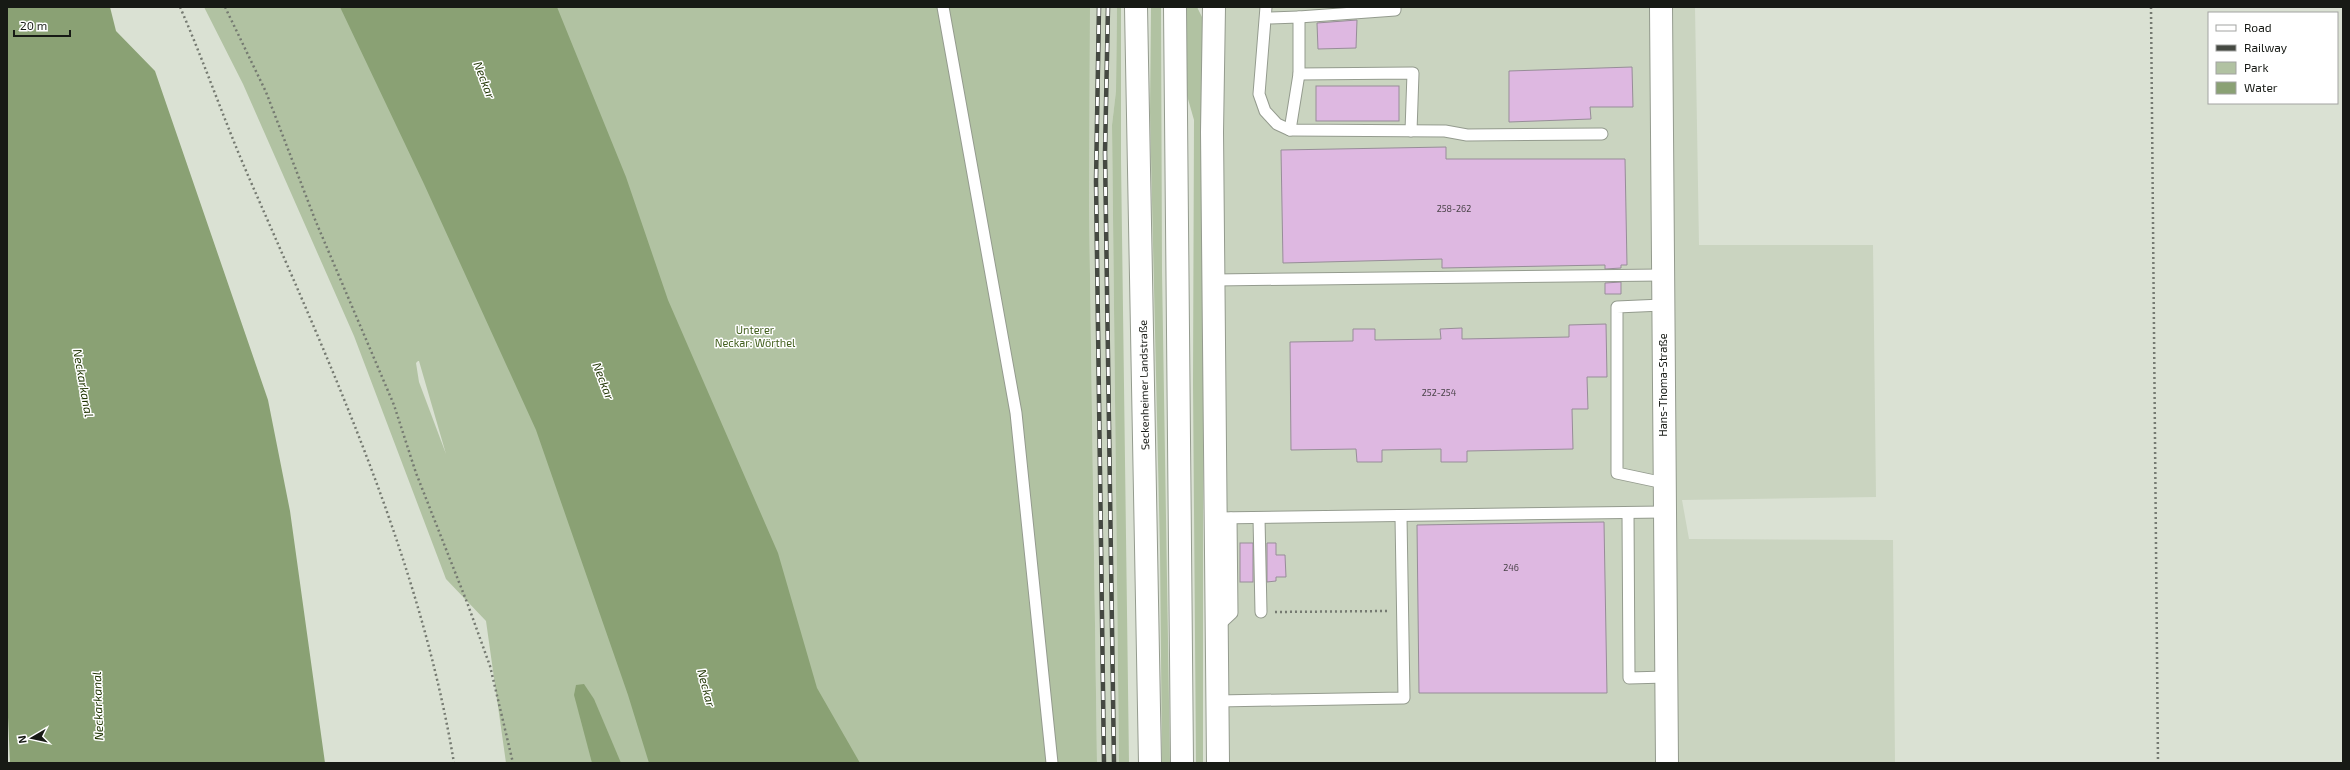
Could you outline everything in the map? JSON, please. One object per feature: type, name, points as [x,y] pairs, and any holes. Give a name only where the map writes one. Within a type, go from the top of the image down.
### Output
[{"type":"street","name":"Seckenheimer Landstraße","points":[[1136,7],[1150,763]]},
{"type":"street","points":[[1175,7],[1182,763]]},
{"type":"street","points":[[1214,7],[1214,280],[1223,518],[1217,628],[1218,763]]},
{"type":"street","name":"Hans-Thoma-Straße","points":[[1660,7],[1667,763]]},
{"type":"lane","points":[[943,7],[1016,413],[1052,763]]},
{"type":"lane","points":[[1395,7],[1395,10],[1299,17],[1266,12],[1259,94],[1265,111],[1277,124],[1290,130],[1446,131],[1467,135],[1602,134]]},
{"type":"lane","points":[[1290,130],[1298,74],[1299,17]]},
{"type":"lane","points":[[1298,74],[1412,73],[1411,131]]},
{"type":"lane","points":[[1214,280],[1662,275]]},
{"type":"lane","points":[[1662,305],[1617,307],[1617,473],[1664,483]]},
{"type":"lane","points":[[1223,518],[1401,517],[1664,512]]},
{"type":"lane","points":[[1628,513],[1629,678],[1666,677]]},
{"type":"lane","points":[[1218,701],[1404,698],[1401,517]]},
{"type":"lane","points":[[1260,518],[1261,612]]},
{"type":"path","points":[[180,7],[248,177],[331,367],[408,570],[447,724],[454,763]]},
{"type":"path","points":[[225,7],[266,92],[316,222],[394,405],[418,480],[468,605],[490,666],[513,763]]},
{"type":"path","points":[[2151,7],[2158,763]]},
{"type":"path","points":[[1261,612],[1402,610]]},
{"type":"shaded area","points":[[1090,7],[1117,7],[1116,91],[1112,125],[1119,763],[1097,763],[1089,206]]},
{"type":"shaded area","points":[[1220,7],[1695,7],[1699,245],[1873,245],[1876,497],[1682,500],[1689,539],[1893,540],[1895,763],[1228,763]]},
{"type":"green space","name":"Unterer Neckar: Wörthel","points":[[204,7],[1090,7],[1089,206],[1097,763],[506,763],[486,621],[446,579],[354,336],[243,84]],"holes":[[[419,361],[446,454],[419,382],[416,363]]]},
{"type":"green space","points":[[1117,7],[1121,7],[1121,159],[1129,763],[1119,763],[1112,125],[1116,91]]},
{"type":"green space","points":[[1151,7],[1161,7],[1162,272],[1170,763],[1162,763],[1160,551],[1150,112]]},
{"type":"green space","points":[[1186,7],[1197,7],[1203,19],[1203,763],[1196,763],[1193,384],[1194,120],[1186,92]]},
{"type":"water","name":"Neckarkanal","points":[[7,7],[110,7],[116,31],[155,71],[268,400],[290,511],[325,763],[10,763],[7,694]]},
{"type":"water","name":"Neckar","points":[[340,7],[557,7],[626,177],[668,300],[778,553],[817,688],[860,763],[649,763],[628,695],[536,430],[424,184]]},
{"type":"water","points":[[584,684],[594,699],[621,763],[592,763],[574,695],[576,685]]},
{"type":"building","points":[[1357,20],[1356,48],[1318,49],[1317,23]]},
{"type":"building","points":[[1632,67],[1633,107],[1590,107],[1591,119],[1509,122],[1509,71]]},
{"type":"building","points":[[1316,86],[1399,86],[1399,121],[1316,121]]},
{"type":"building","points":[[1446,147],[1446,159],[1625,159],[1627,265],[1621,265],[1621,268],[1605,269],[1605,265],[1442,268],[1442,259],[1283,263],[1281,150]]},
{"type":"building","points":[[1621,282],[1621,294],[1605,294],[1605,283]]},
{"type":"building","points":[[1606,324],[1607,377],[1587,377],[1588,409],[1572,409],[1573,449],[1467,451],[1467,462],[1441,462],[1441,449],[1382,450],[1382,462],[1357,462],[1356,449],[1291,450],[1290,342],[1353,341],[1353,329],[1375,329],[1375,340],[1441,339],[1440,329],[1462,328],[1462,339],[1569,337],[1569,325]]},
{"type":"building","points":[[1604,522],[1607,693],[1419,693],[1417,525]]},
{"type":"building","points":[[1240,543],[1253,543],[1253,582],[1240,582]]},
{"type":"building","points":[[1267,543],[1276,543],[1276,555],[1285,555],[1286,577],[1276,577],[1276,581],[1267,582]]},
{"type":"railway","points":[[1099,7],[1096,181],[1104,763]]},
{"type":"railway","points":[[1108,7],[1105,153],[1114,763]]}]
